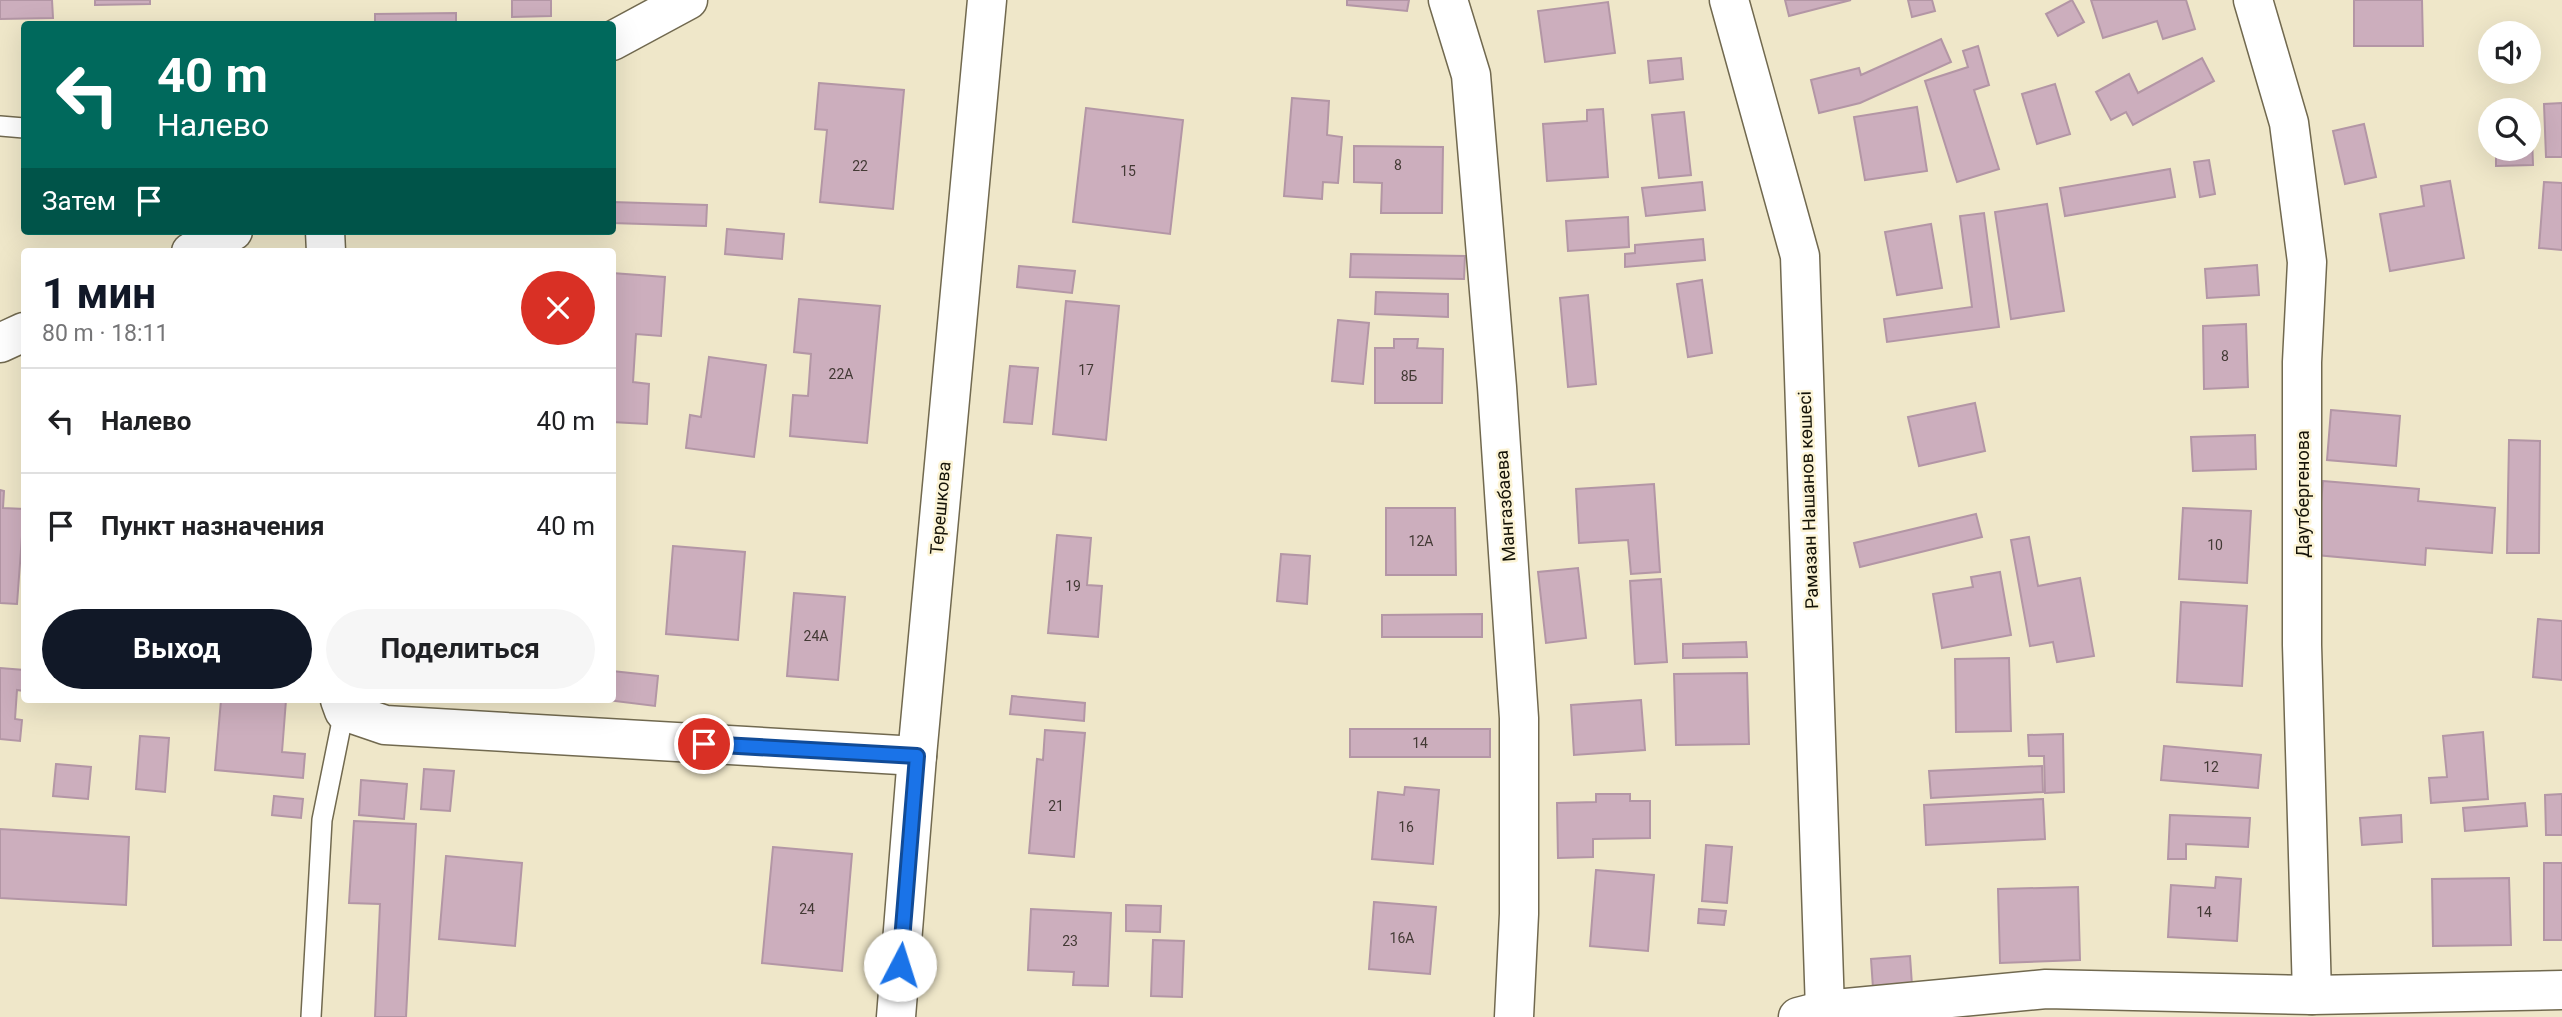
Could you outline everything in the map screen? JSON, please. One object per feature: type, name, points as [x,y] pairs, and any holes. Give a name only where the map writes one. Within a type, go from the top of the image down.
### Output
[{"type":"street","points":[[616,39],[688,0]]},
{"type":"street","name":"Терешкова","points":[[896,1017],[917,756],[987,0]]},
{"type":"street","name":"Мангазбаева","points":[[1448,0],[1471,75],[1497,387],[1517,690],[1519,914],[1514,1017]]},
{"type":"street","name":"Рамазан Нашанов көшесі","points":[[1729,0],[1800,256],[1812,1013]]},
{"type":"street","name":"Даутбергенова","points":[[2253,0],[2290,123],[2307,262],[2302,362],[2302,645],[2312,995]]},
{"type":"street","points":[[199,248],[225,235]]},
{"type":"street","points":[[0,343],[21,333]]},
{"type":"street","points":[[342,706],[385,725],[917,756]]},
{"type":"street","points":[[1812,1013],[2046,989],[2312,995],[2562,990]]},
{"type":"lane","points":[[0,126],[21,128]]},
{"type":"lane","points":[[311,1017],[322,820],[342,706]]},
{"type":"building","points":[[0,0],[52,0],[53,18],[0,19]]},
{"type":"building","points":[[95,0],[150,0],[150,4],[95,5]]},
{"type":"building","points":[[512,0],[551,0],[551,16],[512,17]]},
{"type":"building","points":[[1347,0],[1409,0],[1407,11],[1347,5]]},
{"type":"building","points":[[1785,0],[1851,0],[1789,16]]},
{"type":"building","points":[[1908,0],[1932,0],[1935,11],[1912,17]]},
{"type":"building","points":[[2072,0],[2084,22],[2058,36],[2046,14]]},
{"type":"building","points":[[2091,0],[2186,0],[2195,29],[2163,39],[2157,21],[2103,38]]},
{"type":"building","points":[[2354,0],[2422,0],[2423,46],[2354,46]]},
{"type":"building","points":[[1608,2],[1615,53],[1545,62],[1538,11]]},
{"type":"building","points":[[456,13],[456,21],[375,21],[375,14]]},
{"type":"building","points":[[1941,39],[1951,62],[1860,103],[1819,113],[1811,80],[1859,68],[1861,75]]},
{"type":"building","points":[[1978,46],[1989,85],[1974,90],[1999,169],[1957,182],[1925,81],[1968,67],[1963,51]]},
{"type":"building","points":[[1681,58],[1683,79],[1650,83],[1648,61]]},
{"type":"building","points":[[2202,58],[2214,81],[2133,125],[2126,112],[2111,120],[2096,92],[2129,74],[2138,93]]},
{"type":"building","points":[[819,83],[904,90],[893,209],[820,202],[827,130],[815,129]]},
{"type":"building","points":[[2055,84],[2070,134],[2037,144],[2022,94]]},
{"type":"building","points":[[1292,98],[1329,101],[1327,135],[1342,137],[1338,183],[1323,182],[1322,199],[1284,196]]},
{"type":"building","points":[[2562,103],[2562,157],[2546,157],[2544,104]]},
{"type":"building","points":[[1917,107],[1927,171],[1865,180],[1854,117]]},
{"type":"building","points":[[1086,108],[1183,120],[1170,234],[1073,222]]},
{"type":"building","points":[[1603,109],[1608,177],[1547,181],[1543,124],[1587,121],[1587,110]]},
{"type":"building","points":[[1684,112],[1691,175],[1659,178],[1652,115]]},
{"type":"building","points":[[2364,124],[2376,177],[2345,184],[2333,131]]},
{"type":"building","points":[[1354,146],[1443,147],[1442,213],[1381,213],[1382,183],[1354,182]]},
{"type":"building","points":[[2209,160],[2215,194],[2200,197],[2194,162]]},
{"type":"building","points":[[2496,161],[2533,161],[2533,165],[2496,166]]},
{"type":"building","points":[[2170,169],[2175,197],[2065,216],[2060,188]]},
{"type":"building","points":[[2450,181],[2464,258],[2390,271],[2380,214],[2424,206],[2421,186]]},
{"type":"building","points":[[1702,182],[1705,210],[1646,216],[1642,188]]},
{"type":"building","points":[[2544,182],[2562,183],[2562,250],[2539,248]]},
{"type":"building","points":[[616,202],[707,205],[706,226],[616,223]]},
{"type":"building","points":[[2047,204],[2064,311],[2011,319],[1995,212]]},
{"type":"building","points":[[1984,213],[1999,327],[1887,342],[1884,319],[1972,307],[1960,216]]},
{"type":"building","points":[[1628,217],[1629,247],[1568,251],[1566,221]]},
{"type":"building","points":[[1931,224],[1942,288],[1897,295],[1885,232]]},
{"type":"building","points":[[727,229],[784,234],[782,259],[725,254]]},
{"type":"building","points":[[1703,239],[1705,260],[1625,267],[1625,254],[1635,253],[1635,245]]},
{"type":"building","points":[[1351,254],[1465,256],[1464,279],[1350,277]]},
{"type":"building","points":[[2257,265],[2259,295],[2207,298],[2205,269]]},
{"type":"building","points":[[1019,266],[1075,271],[1072,293],[1017,287]]},
{"type":"building","points":[[616,273],[665,277],[661,336],[636,334],[633,382],[649,384],[647,424],[616,422]]},
{"type":"building","points":[[1702,280],[1712,353],[1688,357],[1677,284]]},
{"type":"building","points":[[1376,292],[1448,294],[1448,317],[1375,314]]},
{"type":"building","points":[[1588,295],[1596,384],[1568,387],[1560,298]]},
{"type":"building","points":[[799,299],[880,306],[867,443],[790,436],[793,395],[808,396],[811,354],[794,352]]},
{"type":"building","points":[[1066,301],[1119,306],[1106,440],[1053,434]]},
{"type":"building","points":[[1338,320],[1369,323],[1363,384],[1332,381]]},
{"type":"building","points":[[2246,324],[2248,387],[2204,389],[2203,326]]},
{"type":"building","points":[[1394,339],[1418,339],[1417,348],[1443,349],[1442,403],[1375,403],[1375,348],[1394,348]]},
{"type":"building","points":[[709,357],[766,365],[754,457],[686,448],[690,415],[701,417]]},
{"type":"building","points":[[1010,366],[1038,368],[1032,424],[1004,422]]},
{"type":"building","points":[[1975,403],[1985,451],[1919,466],[1908,417]]},
{"type":"building","points":[[2331,410],[2400,416],[2396,466],[2327,460]]},
{"type":"building","points":[[2255,435],[2256,469],[2193,471],[2191,437]]},
{"type":"building","points":[[2509,440],[2540,441],[2539,553],[2507,553]]},
{"type":"building","points":[[2323,481],[2419,489],[2418,501],[2495,508],[2492,553],[2426,548],[2425,565],[2316,555]]},
{"type":"building","points":[[1654,484],[1660,572],[1631,574],[1628,540],[1579,543],[1576,489]]},
{"type":"building","points":[[0,490],[4,491],[3,508],[21,509],[21,550],[17,604],[0,603]]},
{"type":"building","points":[[1386,508],[1455,508],[1456,575],[1386,575]]},
{"type":"building","points":[[2183,508],[2251,511],[2247,583],[2179,579]]},
{"type":"building","points":[[1976,514],[1982,537],[1860,567],[1854,543]]},
{"type":"building","points":[[1057,535],[1091,538],[1087,585],[1102,586],[1098,637],[1048,633]]},
{"type":"building","points":[[2029,537],[2038,586],[2080,578],[2094,656],[2057,662],[2053,642],[2030,646],[2011,540]]},
{"type":"building","points":[[673,546],[745,552],[738,640],[666,634]]},
{"type":"building","points":[[1281,554],[1310,556],[1307,604],[1277,601]]},
{"type":"building","points":[[1578,568],[1586,638],[1546,643],[1538,572]]},
{"type":"building","points":[[2000,572],[2011,635],[1942,648],[1933,594],[1973,587],[1971,577]]},
{"type":"building","points":[[1661,579],[1667,662],[1635,664],[1630,581]]},
{"type":"building","points":[[794,593],[845,597],[838,680],[787,676]]},
{"type":"building","points":[[2181,602],[2247,606],[2242,686],[2177,682]]},
{"type":"building","points":[[1482,614],[1482,637],[1382,637],[1382,615]]},
{"type":"building","points":[[2538,619],[2562,621],[2562,680],[2533,677]]},
{"type":"building","points":[[1746,642],[1747,657],[1683,658],[1683,644]]},
{"type":"building","points":[[2009,658],[2011,731],[1956,732],[1955,659]]},
{"type":"building","points":[[0,668],[21,670],[21,691],[17,690],[15,719],[22,720],[20,741],[0,739]]},
{"type":"building","points":[[616,671],[658,676],[655,706],[616,701]]},
{"type":"building","points":[[1747,673],[1749,744],[1676,745],[1674,674]]},
{"type":"building","points":[[1012,696],[1085,703],[1084,721],[1010,714]]},
{"type":"building","points":[[1641,700],[1645,750],[1574,755],[1571,705]]},
{"type":"building","points":[[221,703],[286,703],[282,752],[305,754],[303,778],[215,770]]},
{"type":"building","points":[[1350,729],[1490,729],[1490,757],[1350,757]]},
{"type":"building","points":[[1045,730],[1085,733],[1074,857],[1029,853],[1037,759],[1043,760]]},
{"type":"building","points":[[2483,732],[2488,799],[2431,803],[2429,778],[2447,777],[2443,736]]},
{"type":"building","points":[[2063,734],[2064,792],[2045,793],[2044,756],[2029,756],[2028,735]]},
{"type":"building","points":[[140,736],[169,738],[165,792],[136,789]]},
{"type":"building","points":[[2164,746],[2261,755],[2258,788],[2161,780]]},
{"type":"building","points":[[56,764],[91,767],[88,799],[53,796]]},
{"type":"building","points":[[2042,766],[2043,792],[1931,798],[1929,771]]},
{"type":"building","points":[[424,769],[454,771],[450,811],[421,809]]},
{"type":"building","points":[[361,780],[407,784],[404,819],[359,815]]},
{"type":"building","points":[[1405,787],[1439,790],[1433,864],[1372,859],[1378,792],[1404,795]]},
{"type":"building","points":[[1596,794],[1630,794],[1630,801],[1650,801],[1650,838],[1593,839],[1593,857],[1558,858],[1557,803],[1596,802]]},
{"type":"building","points":[[2562,794],[2562,835],[2546,835],[2545,795]]},
{"type":"building","points":[[274,796],[303,799],[301,818],[272,815]]},
{"type":"building","points":[[2043,799],[2045,839],[1926,845],[1924,805]]},
{"type":"building","points":[[2525,803],[2527,826],[2465,831],[2463,808]]},
{"type":"building","points":[[2170,815],[2250,818],[2248,847],[2186,844],[2186,859],[2168,859]]},
{"type":"building","points":[[2401,815],[2402,842],[2362,845],[2360,818]]},
{"type":"building","points":[[354,821],[416,824],[406,1017],[375,1017],[380,904],[349,903]]},
{"type":"building","points":[[0,829],[129,837],[126,905],[0,898]]},
{"type":"building","points":[[1706,845],[1732,847],[1727,903],[1702,901]]},
{"type":"building","points":[[773,847],[852,854],[842,971],[762,963]]},
{"type":"building","points":[[446,856],[522,863],[515,946],[439,939]]},
{"type":"building","points":[[2544,863],[2562,863],[2562,940],[2544,940]]},
{"type":"building","points":[[1596,870],[1654,875],[1648,951],[1590,946]]},
{"type":"building","points":[[2216,877],[2241,879],[2237,941],[2168,937],[2171,885],[2215,888]]},
{"type":"building","points":[[2509,878],[2511,945],[2433,946],[2432,879]]},
{"type":"building","points":[[2078,887],[2080,960],[2000,963],[1998,889]]},
{"type":"building","points":[[1374,902],[1436,907],[1430,974],[1369,969]]},
{"type":"building","points":[[1126,905],[1161,906],[1160,932],[1126,931]]},
{"type":"building","points":[[1031,909],[1111,913],[1108,986],[1073,985],[1074,972],[1028,970]]},
{"type":"building","points":[[1699,909],[1726,911],[1724,925],[1698,923]]},
{"type":"building","points":[[1153,940],[1184,941],[1182,997],[1151,996]]},
{"type":"building","points":[[1910,956],[1912,985],[1873,988],[1871,959]]},
{"type":"route","points":[[704,744],[917,756],[900,965]]}]
